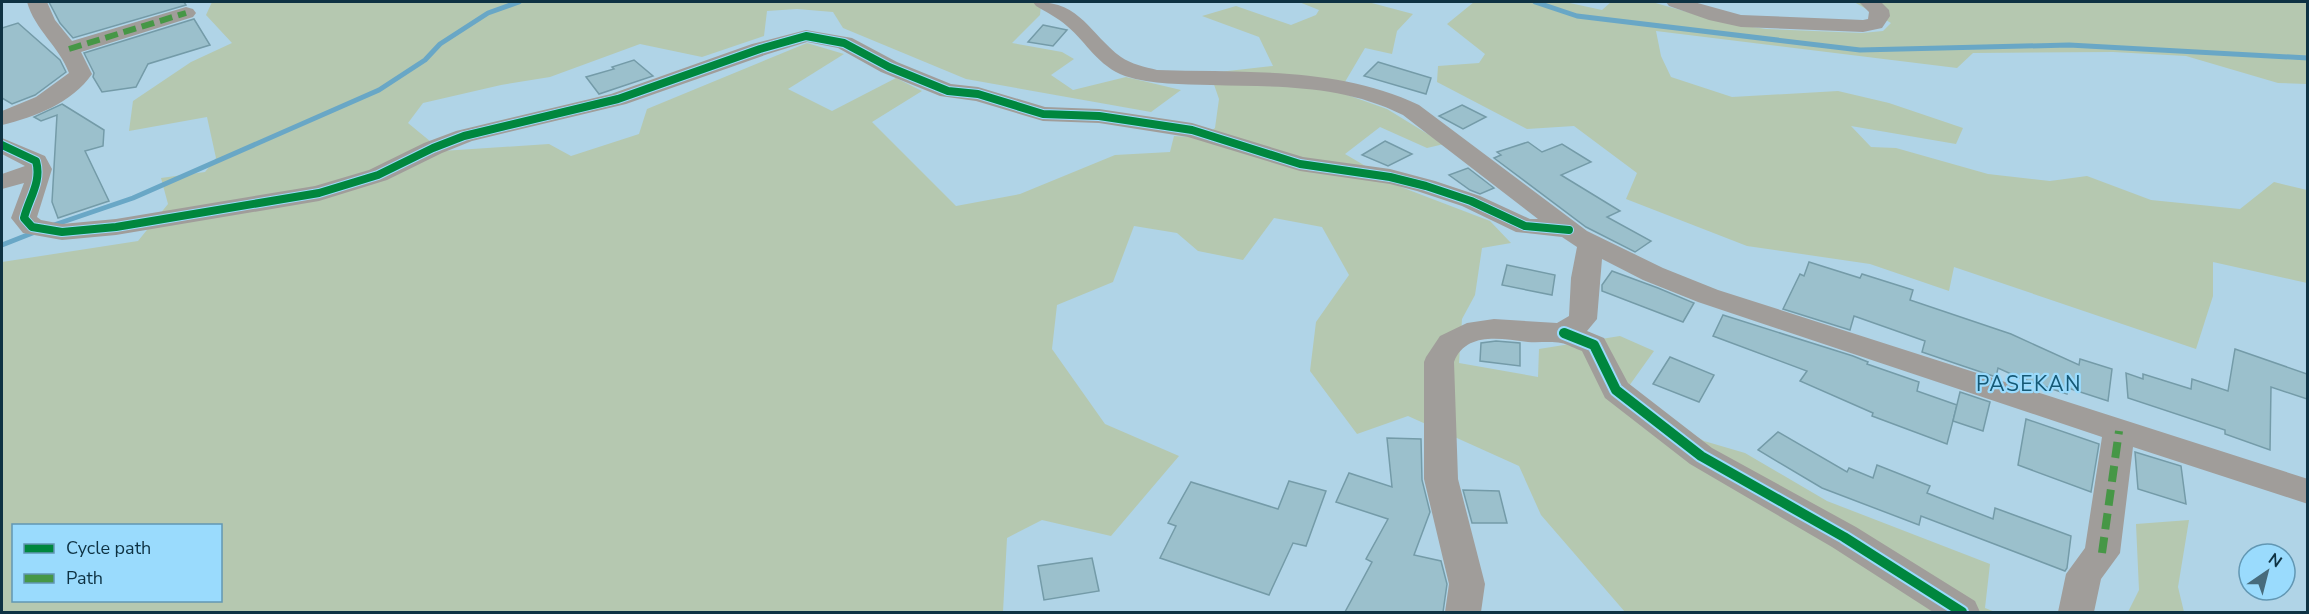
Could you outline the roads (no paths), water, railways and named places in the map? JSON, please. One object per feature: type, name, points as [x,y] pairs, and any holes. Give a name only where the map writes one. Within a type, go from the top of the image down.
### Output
[{"type":"street","points":[[2,118],[38,105],[71,85],[81,74],[69,49],[39,14],[37,2]]},
{"type":"street","points":[[1043,2],[1074,21],[1115,63],[1141,73],[1157,77],[1324,83],[1355,87],[1386,96],[1411,110],[1580,237],[1653,274],[1708,296],[2307,492]]},
{"type":"street","points":[[1676,2],[1716,16],[1741,21],[1863,26],[1875,24],[1880,16],[1879,10],[1869,2]]},
{"type":"street","points":[[69,49],[186,13]]},
{"type":"street","points":[[2,145],[36,161],[40,170],[40,178],[26,207],[24,218],[32,227],[62,232],[116,227],[319,194],[378,175],[464,135],[618,99],[741,55],[806,36],[844,43],[930,86],[948,91],[978,94],[1043,114],[1099,116],[1192,130],[1300,164],[1390,177],[1426,186],[1472,201],[1525,226],[1580,237]]},
{"type":"street","points":[[2,183],[40,170]]},
{"type":"street","points":[[1463,612],[1467,584],[1441,479],[1440,362],[1443,352],[1450,341],[1474,328],[1493,327],[1556,334],[1571,330],[1583,319],[1585,278],[1580,237]]},
{"type":"street","points":[[1564,333],[1594,345],[1616,390],[1701,456],[1844,537],[1962,612]]},
{"type":"street","points":[[2076,612],[2084,574],[2102,553],[2120,431]]},
{"type":"waterway","points":[[51,226],[133,198],[379,90],[425,60],[440,44],[488,13],[519,2]]},
{"type":"waterway","points":[[1535,2],[1577,16],[1860,50],[2069,45],[2308,58]]},
{"type":"waterway","points":[[2,245],[35,232]]},
{"type":"district","name":"PASEKAN","points":[[2029,384]]}]
